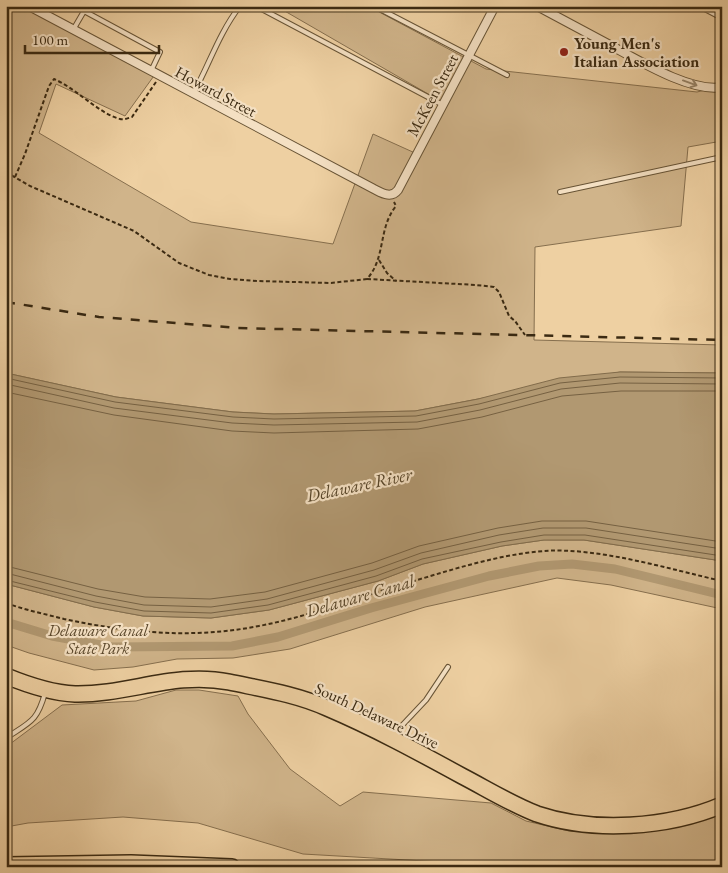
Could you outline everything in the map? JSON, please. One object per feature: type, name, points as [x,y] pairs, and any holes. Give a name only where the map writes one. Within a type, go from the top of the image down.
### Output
[{"type":"highway","name":"South Delaware Drive","points":[[6,676],[46,689],[68,693],[91,693],[184,679],[213,680],[287,695],[316,703],[390,738],[516,804],[538,814],[560,820],[598,824],[647,824],[688,817],[722,805]]},
{"type":"highway","points":[[6,865],[131,863],[232,867]]},
{"type":"street","name":"Howard Street","points":[[29,6],[374,189],[384,194],[392,195]]},
{"type":"street","name":"McKeen Street","points":[[392,195],[398,190],[495,6]]},
{"type":"street","points":[[537,6],[662,73],[700,87],[713,89],[722,87]]},
{"type":"lane","points":[[193,94],[214,50],[240,6]]},
{"type":"lane","points":[[256,6],[443,105]]},
{"type":"lane","points":[[374,6],[507,76]]},
{"type":"lane","points":[[699,6],[722,18]]},
{"type":"lane","points":[[73,30],[85,8],[160,52],[150,71]]},
{"type":"lane","points":[[560,192],[722,157]]},
{"type":"lane","points":[[390,738],[426,700],[448,667]]},
{"type":"lane","points":[[6,738],[32,720],[40,710],[46,689]]},
{"type":"path","points":[[15,177],[26,154],[49,86],[54,79],[122,119],[132,117],[160,76]]},
{"type":"path","points":[[6,172],[30,186],[134,231],[178,263],[210,275],[257,281],[330,284],[367,279],[494,287],[499,292],[509,316],[515,320],[525,335]]},
{"type":"path","points":[[367,279],[374,272],[379,260],[379,249],[389,214],[396,206],[392,195]]},
{"type":"path","points":[[379,260],[387,273],[396,281]]},
{"type":"path","points":[[6,603],[25,610],[107,628],[165,634],[210,632],[267,624],[447,571],[519,554],[561,551],[603,556],[722,581]]},
{"type":"green space","points":[[6,6],[28,6],[156,73],[125,116],[56,84],[39,133],[191,222],[333,244],[373,134],[415,153],[442,102],[276,6],[368,6],[486,69],[697,92],[722,86],[722,141],[688,147],[681,226],[535,247],[534,340],[722,345],[722,373],[620,372],[415,411],[274,414],[233,412],[116,397],[6,373]]},
{"type":"green space","name":"Delaware Canal State Park","points":[[544,540],[584,540],[722,561],[722,609],[611,585],[557,578],[425,607],[290,649],[233,658],[177,659],[133,667],[94,670],[6,645],[6,584],[94,607],[143,616],[211,618],[269,610],[378,581],[423,564],[502,546]]},
{"type":"green space","points":[[176,690],[199,690],[238,696],[248,714],[290,769],[340,806],[363,792],[491,803],[526,821],[569,831],[636,833],[722,810],[722,867],[529,867],[303,854],[198,823],[123,817],[28,823],[6,827],[6,747],[62,705],[136,701]]},
{"type":"water","name":"Delaware River","points":[[620,372],[722,373],[722,561],[584,540],[544,540],[502,546],[423,564],[378,581],[269,610],[211,618],[143,616],[94,607],[6,584],[6,373],[116,397],[233,412],[274,414],[415,411],[478,399],[559,378]]},
{"type":"waterway","name":"Delaware Canal","points":[[6,622],[52,636],[112,647],[232,646],[278,637],[371,608],[489,576],[539,566],[572,564],[615,569],[722,595]]},
{"type":"railway","points":[[6,302],[99,317],[238,328],[722,340]]},
{"type":"place","name":"Young Men's Italian Association","points":[[564,52]]}]
